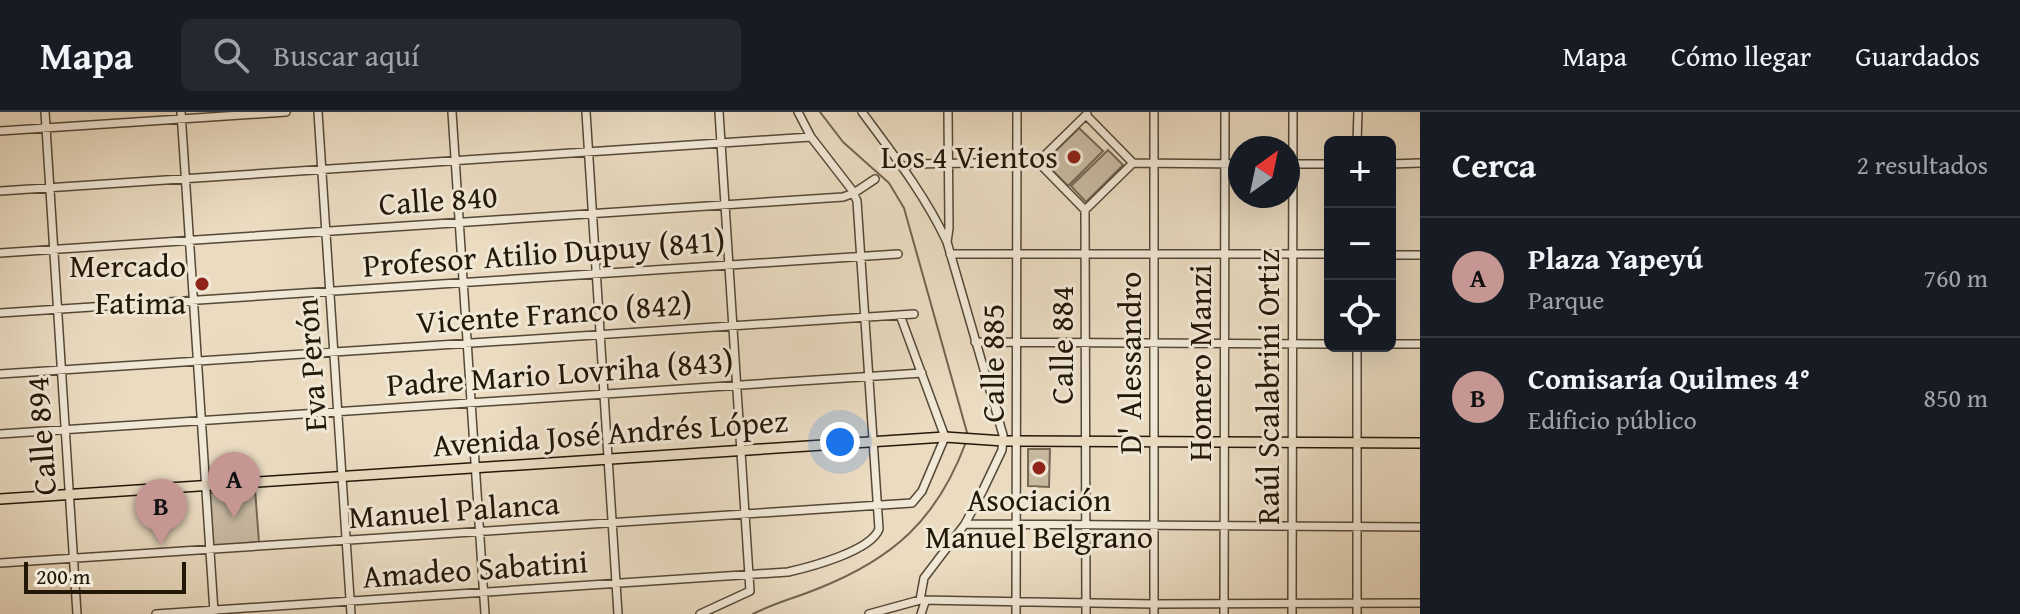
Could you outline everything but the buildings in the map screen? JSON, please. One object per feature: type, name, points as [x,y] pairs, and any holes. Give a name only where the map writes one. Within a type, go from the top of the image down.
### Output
[{"type":"main road","name":"Avenida José Andrés López","points":[[0,499],[945,437],[1000,441],[1420,443]]},
{"type":"street","name":"Calle 894","points":[[45,112],[77,614]]},
{"type":"street","points":[[0,131],[181,116],[286,112]]},
{"type":"street","name":"Eva Perón","points":[[318,112],[351,614]]},
{"type":"street","points":[[452,112],[485,614]]},
{"type":"street","points":[[586,112],[618,614]]},
{"type":"street","points":[[700,614],[750,591],[719,112]]},
{"type":"street","points":[[798,112],[811,137],[857,201],[878,506]]},
{"type":"street","points":[[862,112],[903,167],[947,242],[1000,441],[995,466],[965,524],[927,574],[921,614]]},
{"type":"street","points":[[947,242],[948,112]]},
{"type":"street","name":"Calle 885","points":[[1016,614],[1017,112]]},
{"type":"street","name":"D' Alessandro","points":[[1154,112],[1154,614]]},
{"type":"street","name":"Homero Manzi","points":[[1224,614],[1225,112]]},
{"type":"street","name":"Raúl Scalabrini Ortiz","points":[[1292,136],[1293,112]]},
{"type":"street","points":[[1357,136],[1358,112]]},
{"type":"street","points":[[903,167],[1038,162],[1087,114],[1133,163],[1225,164]]},
{"type":"street","points":[[181,116],[214,612]]},
{"type":"street","points":[[0,191],[811,137]]},
{"type":"street","points":[[1038,162],[1085,210],[1133,163]]},
{"type":"street","points":[[1396,164],[1420,163]]},
{"type":"street","points":[[1300,164],[1324,164]]},
{"type":"street","name":"Calle 840","points":[[0,253],[843,197],[875,179]]},
{"type":"street","name":"Raúl Scalabrini Ortiz","points":[[1291,208],[1292,614]]},
{"type":"street","name":"Calle 884","points":[[1085,210],[1086,614]]},
{"type":"street","name":"Profesor Atilio Dupuy (841)","points":[[0,313],[898,254]]},
{"type":"street","points":[[950,254],[1324,254]]},
{"type":"street","points":[[1396,255],[1420,255]]},
{"type":"street","name":"Vicente Franco (842)","points":[[0,374],[914,314]]},
{"type":"street","points":[[900,315],[945,437]]},
{"type":"street","points":[[975,342],[1324,344]]},
{"type":"street","points":[[1396,344],[1420,344]]},
{"type":"street","points":[[1357,352],[1357,614]]},
{"type":"street","name":"Padre Mario Lovriha (843)","points":[[0,434],[922,373]]},
{"type":"street","name":"Manuel Palanca","points":[[0,563],[912,503],[922,491],[945,437]]},
{"type":"street","name":"Amadeo Sabatini","points":[[156,614],[788,572],[869,543],[878,533],[878,506]]},
{"type":"street","points":[[965,524],[1420,527]]},
{"type":"street","points":[[869,614],[923,601],[1420,603]]},
{"type":"shaded area","name":"Los 4 Vientos","points":[[1079,128],[1103,151],[1068,186],[1044,162]]},
{"type":"shaded area","points":[[1108,150],[1123,165],[1086,202],[1071,186]]},
{"type":"shaded area","name":"Asociación Manuel Belgrano","points":[[1028,449],[1050,449],[1049,487],[1028,486]]},
{"type":"shaded area","points":[[255,489],[259,542],[213,546],[209,493]]},
{"type":"waterway","points":[[820,112],[843,142],[889,183],[904,208],[968,436]]},
{"type":"waterway","points":[[753,614],[844,577],[890,550],[909,534],[941,494],[966,442]]},
{"type":"place","name":"Los 4 Vientos","points":[[1074,157]]},
{"type":"place","name":"Mercado Fatima","points":[[202,284]]},
{"type":"place","name":"Asociación Manuel Belgrano","points":[[1039,468]]},
{"type":"place","name":"Plaza Yapeyú","points":[[234,518]]},
{"type":"place","name":"Comisaría Quilmes 4°","points":[[161,545]]}]
